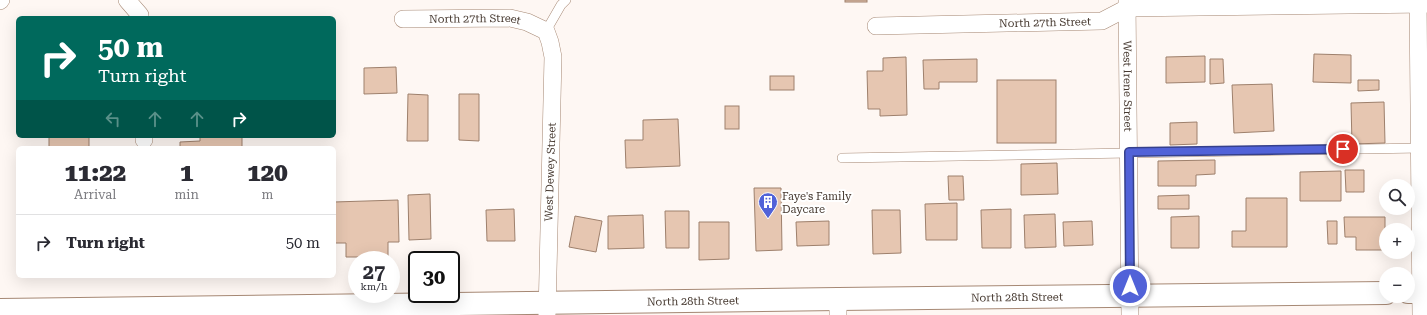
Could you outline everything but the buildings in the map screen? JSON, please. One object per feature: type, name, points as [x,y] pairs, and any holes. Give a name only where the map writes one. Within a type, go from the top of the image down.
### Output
[{"type":"street","points":[[127,0],[140,16]]},
{"type":"street","points":[[1421,3],[1423,148],[1419,292],[1421,315]]},
{"type":"street","name":"North 27th Street","points":[[876,26],[1102,21],[1127,4],[1421,3]]},
{"type":"street","name":"West Irene Street","points":[[1127,4],[1130,305]]},
{"type":"street","name":"North 27th Street","points":[[403,19],[510,18],[527,22],[546,31]]},
{"type":"street","name":"West Dewey Street","points":[[546,31],[553,57],[547,309]]},
{"type":"street","name":"North 28th Street","points":[[0,310],[256,311],[1130,305],[1379,293]]},
{"type":"lane","points":[[546,31],[561,5],[566,0]]},
{"type":"lane","points":[[842,158],[1423,148]]},
{"type":"place","name":"Faye's Family Daycare","points":[[768,219]]},
{"type":"route","points":[[1130,286],[1129,152],[1343,149]]}]
